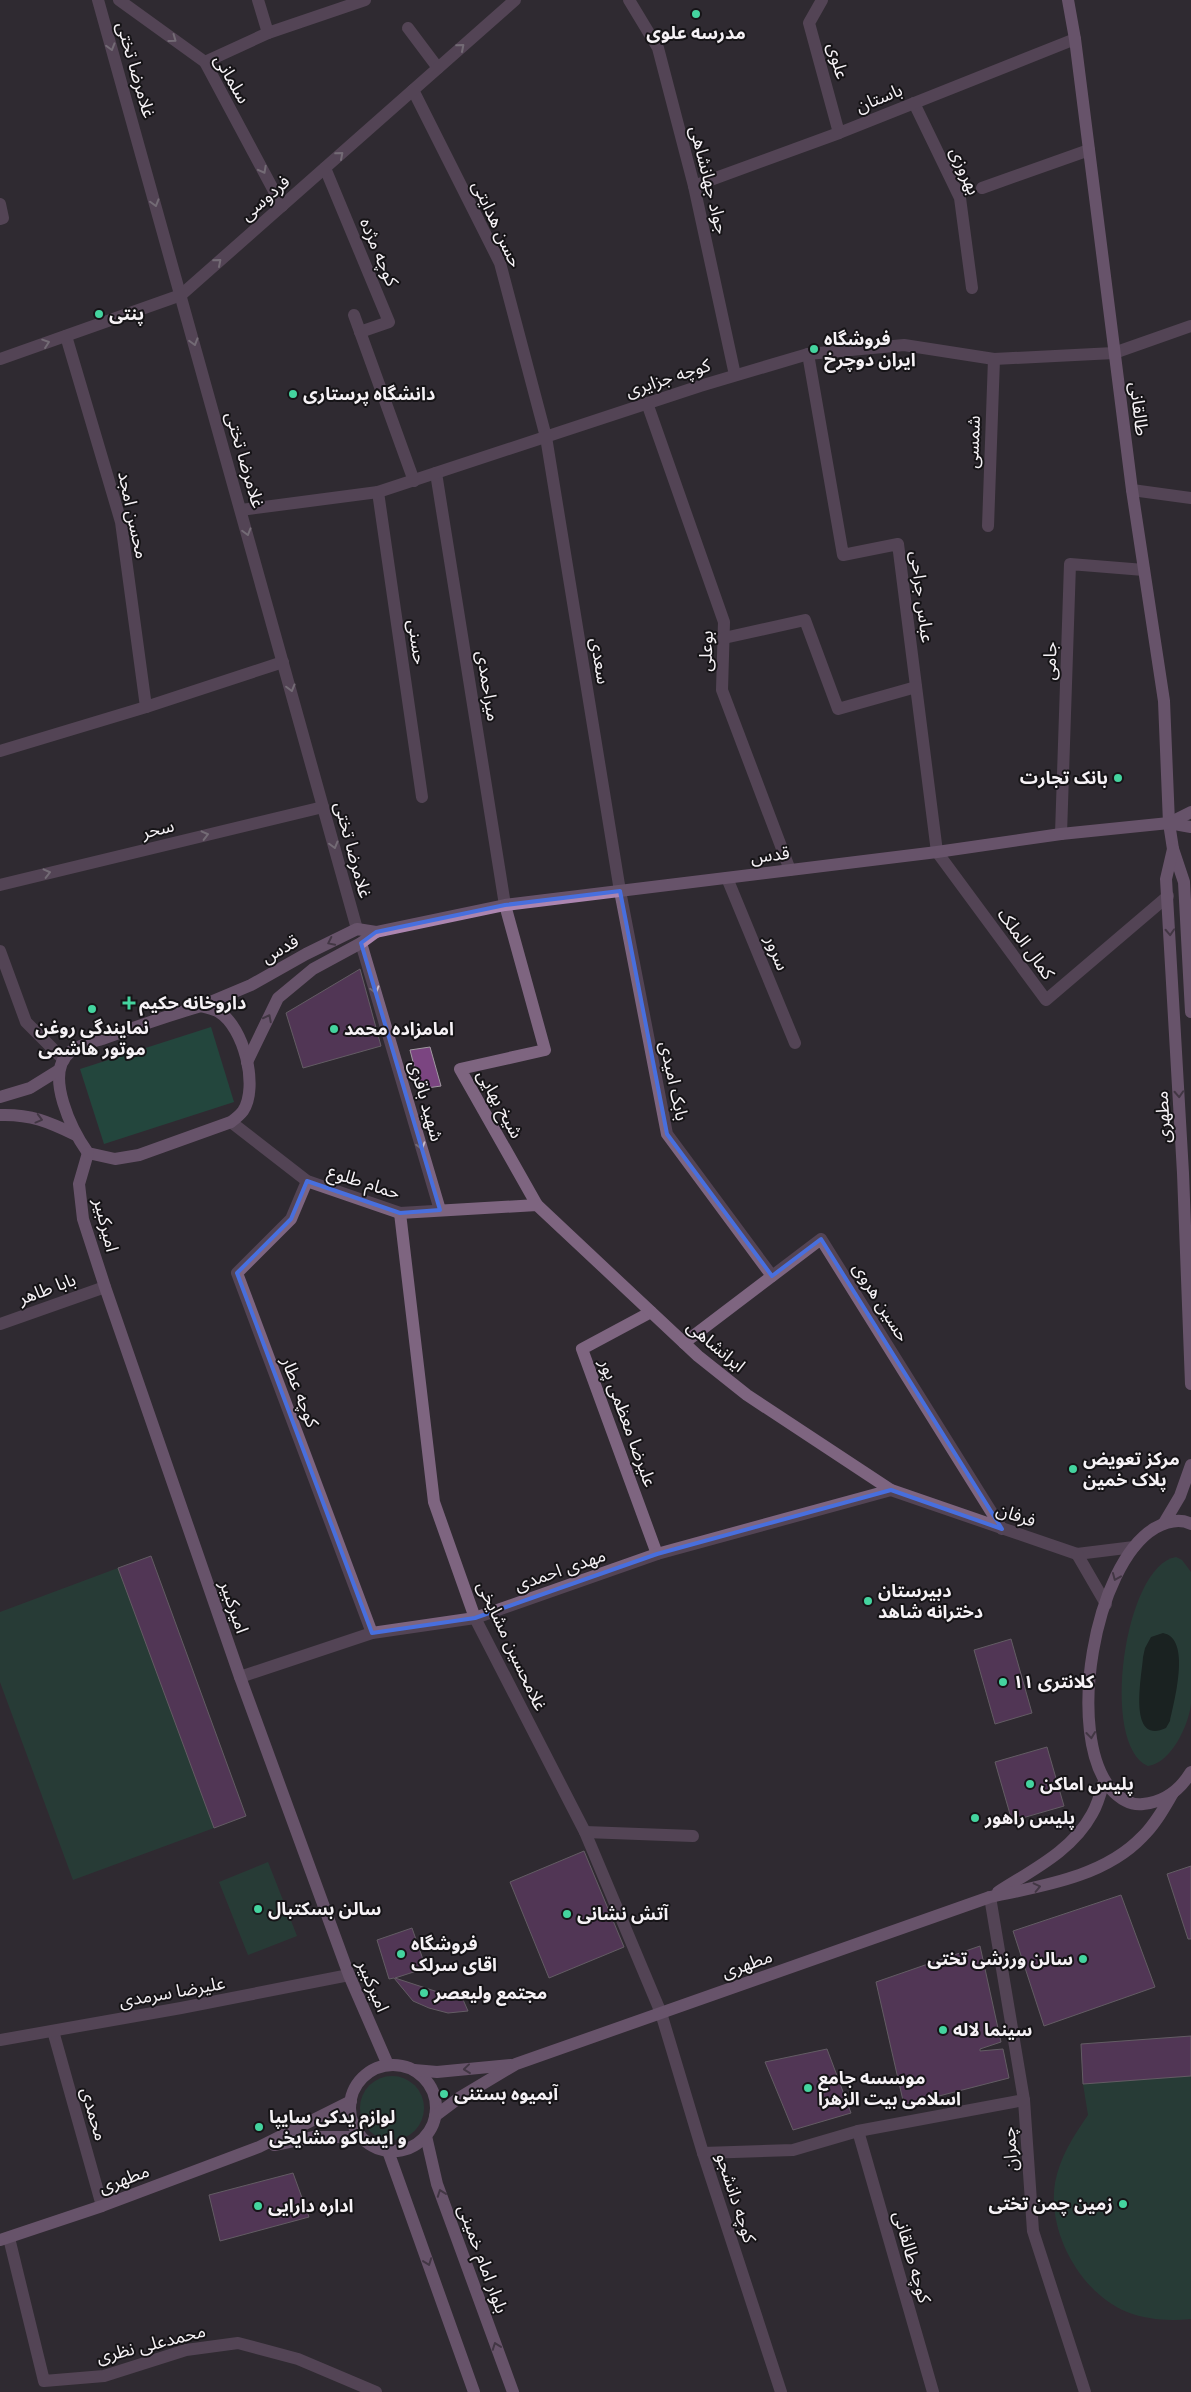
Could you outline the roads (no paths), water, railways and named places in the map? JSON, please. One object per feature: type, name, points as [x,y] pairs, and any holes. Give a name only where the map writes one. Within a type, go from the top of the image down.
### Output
[{"type":"main road","name":"طالقانی","points":[[1068,0],[1075,39],[1132,490],[1164,701],[1169,823]]},
{"type":"main road","points":[[1169,823],[1191,812]]},
{"type":"main road","name":"قدس","points":[[201,1006],[251,985],[306,954],[357,929],[376,932],[505,905],[937,852],[1061,834],[1169,823]]},
{"type":"main road","points":[[1169,823],[1191,827]]},
{"type":"main road","name":"مطهری","points":[[1169,823],[1172,849],[1184,882],[1191,1012]]},
{"type":"main road","name":"مطهری","points":[[1172,849],[1166,879],[1187,1171],[1191,1384]]},
{"type":"main road","name":"قدس","points":[[246,1062],[278,998],[313,969],[362,943],[376,932]]},
{"type":"main road","points":[[0,1097],[30,1088],[61,1065],[70,1052],[78,1047],[160,1018],[201,1006],[219,1012],[230,1021],[239,1034],[249,1077],[247,1101],[242,1112],[231,1122],[139,1155],[115,1159],[88,1154],[76,1136],[60,1090],[61,1065]]},
{"type":"main road","points":[[0,1115],[18,1115],[44,1120],[76,1136]]},
{"type":"main road","name":"امیرکبیر","points":[[88,1154],[80,1184],[83,1219],[105,1287],[240,1677],[349,1975],[388,2065]]},
{"type":"main road","points":[[1164,1523],[1180,1496],[1191,1465]]},
{"type":"main road","points":[[1189,1778],[1173,1793],[1157,1803],[1136,1805],[1117,1796],[1104,1781],[1096,1764],[1092,1745],[1089,1700],[1094,1652],[1106,1604],[1121,1565],[1147,1533],[1164,1523],[1184,1521],[1191,1524]]},
{"type":"main road","name":"مطهری","points":[[990,1897],[1054,1856],[1076,1838],[1093,1814],[1104,1781]]},
{"type":"main road","name":"مطهری","points":[[435,2116],[459,2098],[516,2064],[990,1897],[1064,1881],[1120,1856],[1143,1837],[1173,1793]]},
{"type":"main road","name":"مطهری","points":[[414,2070],[437,2072],[516,2064]]},
{"type":"main road","points":[[388,2065],[414,2070],[425,2078],[432,2089],[436,2102],[435,2116],[426,2136],[408,2147],[388,2150],[369,2143],[361,2137],[354,2126],[351,2101],[355,2088],[363,2077],[375,2069],[388,2065]]},
{"type":"main road","name":"مطهری","points":[[4,2239],[102,2206],[259,2148],[351,2101]]},
{"type":"main road","name":"بلوار امام خمینی","points":[[426,2136],[437,2184],[513,2392]]},
{"type":"main road","name":"مطهری","points":[[259,2148],[314,2138],[361,2137]]},
{"type":"main road","points":[[388,2150],[474,2392]]},
{"type":"street","name":"غلامرضا تختی","points":[[98,0],[357,929]]},
{"type":"street","name":"سلمانی","points":[[119,0],[205,62],[282,206]]},
{"type":"street","points":[[258,0],[268,33]]},
{"type":"street","points":[[205,62],[268,33],[365,0]]},
{"type":"street","name":"فردوسی","points":[[0,359],[181,295],[515,0]]},
{"type":"street","name":"جواد جهانشاهی","points":[[629,0],[658,48],[694,186],[735,375]]},
{"type":"street","name":"علوی","points":[[822,0],[810,22],[839,133]]},
{"type":"street","points":[[408,28],[438,68]]},
{"type":"street","name":"باستان","points":[[694,186],[839,133],[1075,39]]},
{"type":"street","name":"حسن هدایتی","points":[[413,90],[500,263],[546,437]]},
{"type":"street","name":"بهروزی","points":[[914,103],[960,198],[972,288]]},
{"type":"street","points":[[982,188],[1089,150]]},
{"type":"street","name":"کوچه مژده","points":[[325,168],[389,322],[360,332]]},
{"type":"street","points":[[0,204],[3,218],[0,219]]},
{"type":"street","points":[[354,315],[414,480]]},
{"type":"street","name":"کوچه جزایری","points":[[241,510],[378,492],[647,403],[808,354],[904,345],[994,359],[1114,353],[1191,326]]},
{"type":"street","name":"محسن امجد","points":[[66,336],[121,522],[146,707]]},
{"type":"street","name":"عباس جراحی","points":[[808,354],[843,555],[898,544],[937,852]]},
{"type":"street","name":"شمسی","points":[[988,526],[994,359]]},
{"type":"street","name":"بوعلی","points":[[647,403],[724,622],[722,690],[790,870]]},
{"type":"street","name":"سعدی","points":[[546,437],[620,891]]},
{"type":"street","name":"میراحمدی","points":[[436,473],[505,905]]},
{"type":"street","points":[[1132,490],[1191,498]]},
{"type":"street","name":"حسنی","points":[[378,492],[422,797]]},
{"type":"street","name":"جامی","points":[[1061,834],[1070,564],[1144,570]]},
{"type":"street","points":[[724,638],[805,620],[838,709],[916,687]]},
{"type":"street","points":[[0,751],[146,707],[283,662]]},
{"type":"street","name":"سحر","points":[[0,884],[323,807]]},
{"type":"street","name":"کمال الملک","points":[[937,852],[1046,1000],[1168,896]]},
{"type":"street","name":"سرور","points":[[727,878],[795,1043]]},
{"type":"street","name":"بابک امیدی","points":[[620,891],[667,1134],[772,1276]]},
{"type":"street","name":"شیخ بهایی","points":[[505,905],[545,1050],[460,1069],[537,1205]]},
{"type":"street","name":"شهید باقری","points":[[362,943],[440,1210]]},
{"type":"street","points":[[0,951],[26,1022],[61,1065]]},
{"type":"street","name":"حمام طلوع","points":[[231,1122],[307,1182],[400,1213],[537,1205]]},
{"type":"street","name":"کوچه عطار","points":[[307,1182],[291,1219],[237,1273],[372,1633]]},
{"type":"street","name":"ایرانشاهی","points":[[537,1205],[684,1343],[747,1395],[891,1490]]},
{"type":"street","name":"غلامحسین مشایخی","points":[[400,1213],[434,1502],[475,1618],[585,1832],[661,2013]]},
{"type":"street","name":"حسین هروی","points":[[684,1343],[822,1239],[1002,1529]]},
{"type":"street","name":"بابا طاهر","points":[[0,1324],[105,1287]]},
{"type":"street","name":"علیرضا معظمی پور","points":[[651,1312],[582,1348],[657,1554]]},
{"type":"street","name":"مهدی احمدی","points":[[240,1677],[372,1633],[475,1618],[657,1554],[891,1490]]},
{"type":"street","name":"فرفان","points":[[891,1490],[1077,1554],[1134,1547]]},
{"type":"street","points":[[1077,1554],[1106,1604]]},
{"type":"street","points":[[585,1832],[693,1836]]},
{"type":"street","name":"چمران","points":[[990,1897],[1024,2100],[1033,2231],[1085,2392]]},
{"type":"street","name":"علیرضا سرمدی","points":[[0,2040],[181,2008],[349,1975]]},
{"type":"street","name":"کوچه دانشجو","points":[[661,2013],[703,2153],[780,2392]]},
{"type":"street","name":"محمدی","points":[[53,2031],[102,2206]]},
{"type":"street","points":[[703,2153],[793,2150],[858,2131],[1024,2100]]},
{"type":"street","name":"کوچه طالقانی","points":[[858,2131],[934,2392]]},
{"type":"street","name":"محمدعلی نظری","points":[[4,2239],[44,2381],[104,2376],[186,2350],[238,2343],[298,2359],[376,2392]]},
{"type":"place","name":"مدرسه علوی","points":[[696,14]]},
{"type":"place","name":"پنتی","points":[[99,314]]},
{"type":"place","name":"فروشگاه ایران دوچرخ","points":[[814,349]]},
{"type":"place","name":"دانشگاه پرستاری","points":[[293,394]]},
{"type":"place","name":"بانک تجارت","points":[[1118,778]]},
{"type":"place","name":"داروخانه حکیم","points":[[129,1003]]},
{"type":"place","name":"نمایندگی روغن موتور هاشمی","points":[[92,1009]]},
{"type":"place","name":"امامزاده محمد","points":[[334,1029]]},
{"type":"place","name":"مرکز تعویض پلاک خمین","points":[[1073,1469]]},
{"type":"place","name":"دبیرستان دخترانه شاهد","points":[[868,1601]]},
{"type":"place","name":"کلانتری ۱۱","points":[[1003,1682]]},
{"type":"place","name":"پلیس اماکن","points":[[1030,1784]]},
{"type":"place","name":"پلیس راهور","points":[[975,1818]]},
{"type":"place","name":"سالن بسکتبال","points":[[258,1909]]},
{"type":"place","name":"آتش نشانی","points":[[567,1914]]},
{"type":"place","name":"فروشگاه اقای سرلک","points":[[401,1954]]},
{"type":"place","name":"سالن ورزشی تختی","points":[[1083,1959]]},
{"type":"place","name":"مجتمع ولیعصر","points":[[424,1993]]},
{"type":"place","name":"سینما لاله","points":[[943,2030]]},
{"type":"place","name":"موسسه جامع اسلامی بیت الزهرا","points":[[808,2088]]},
{"type":"place","name":"آبمیوه بستنی","points":[[444,2094]]},
{"type":"place","name":"لوازم یدکی سایپا و ایساکو مشایخی","points":[[259,2127]]},
{"type":"place","name":"زمین چمن تختی","points":[[1123,2204]]},
{"type":"place","name":"اداره دارایی","points":[[258,2206]]}]
